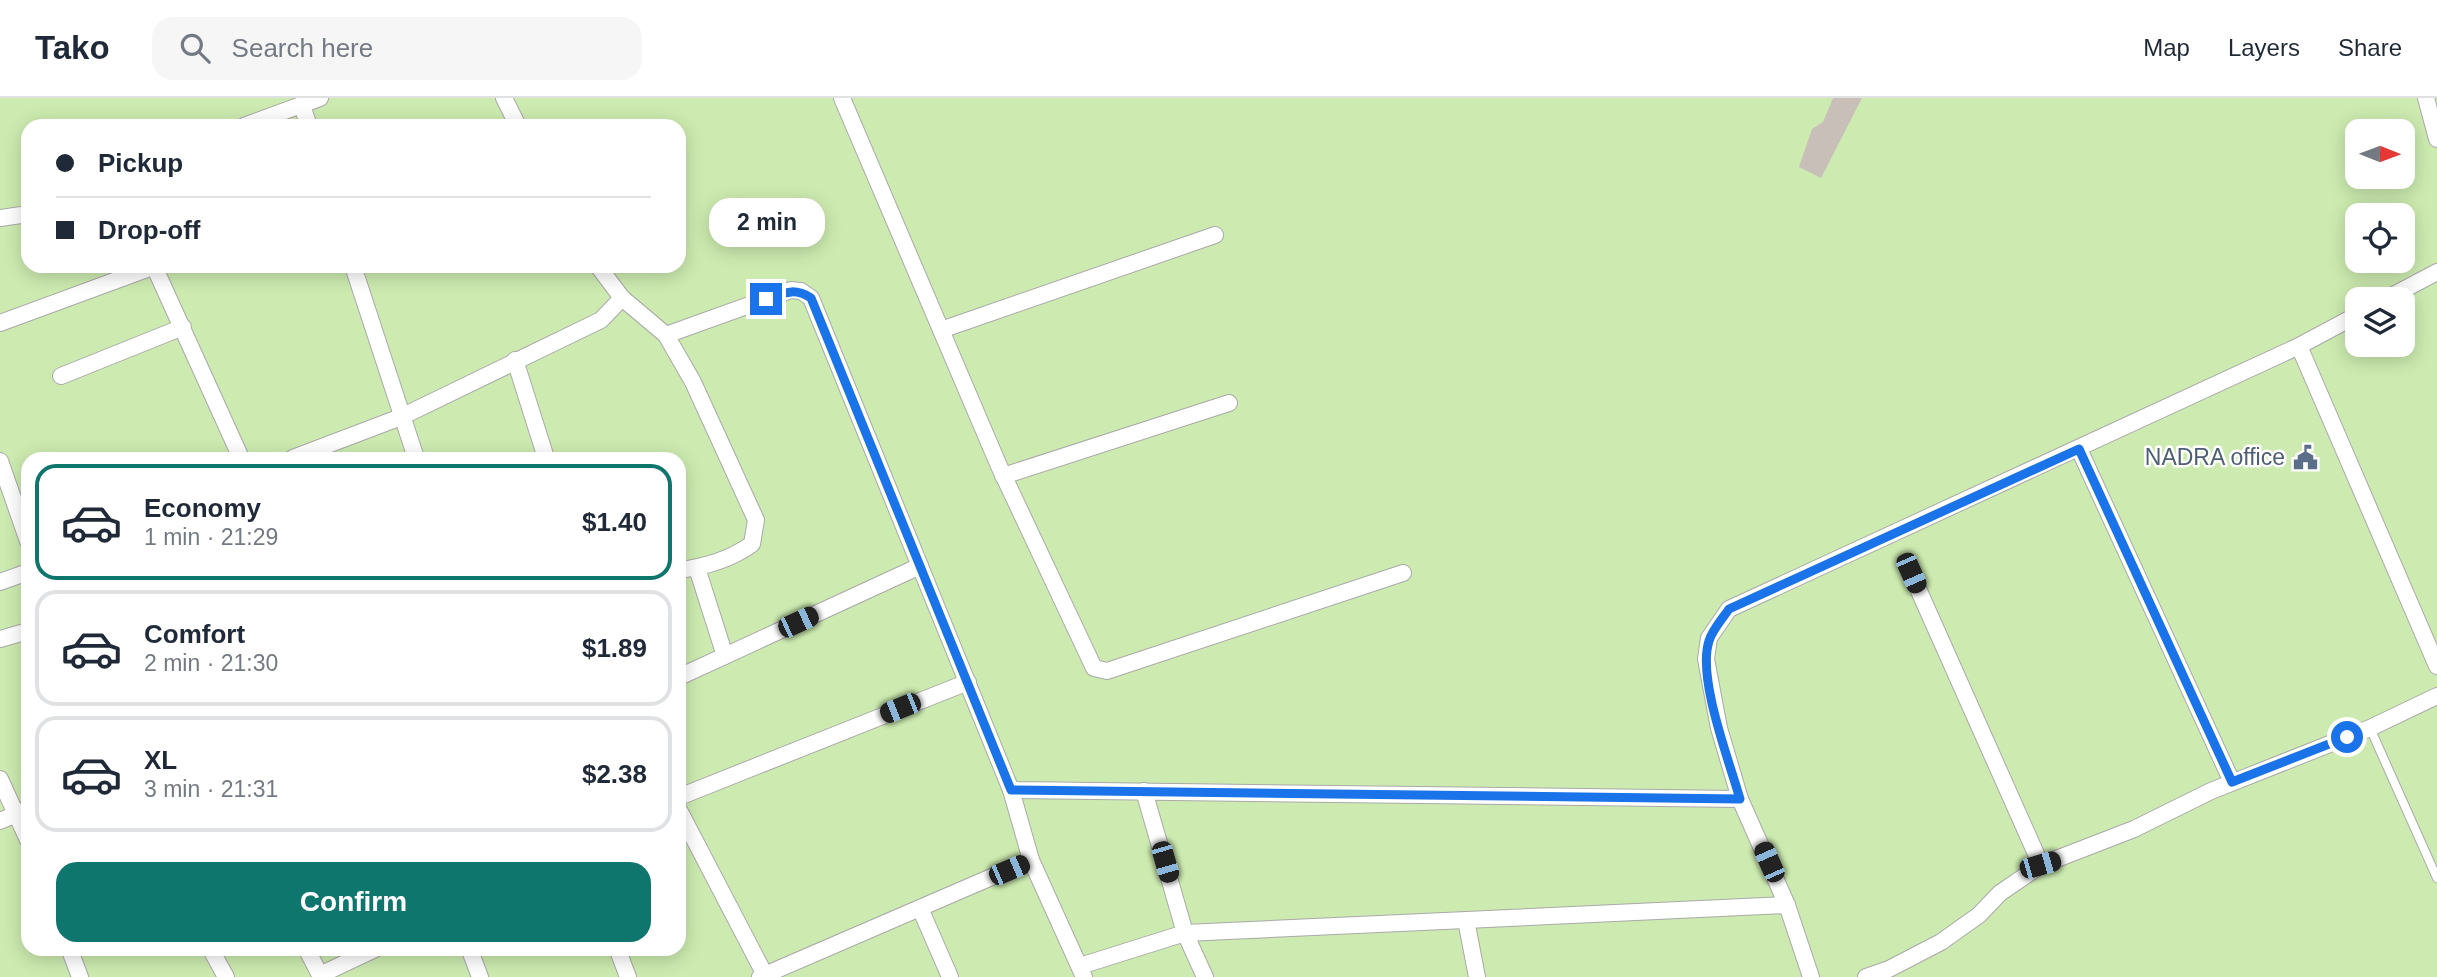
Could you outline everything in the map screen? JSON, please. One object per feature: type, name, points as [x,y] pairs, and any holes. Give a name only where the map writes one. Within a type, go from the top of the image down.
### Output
[{"type":"street","points":[[264,119],[320,98]]},
{"type":"street","points":[[504,98],[514,119]]},
{"type":"street","points":[[842,98],[1003,476],[1094,668],[1107,671],[1403,573]]},
{"type":"street","points":[[2426,98],[2437,139]]},
{"type":"street","points":[[302,106],[307,119]]},
{"type":"street","points":[[0,218],[21,215]]},
{"type":"street","points":[[941,330],[1215,235]]},
{"type":"street","points":[[2409,287],[2437,272]]},
{"type":"street","points":[[0,323],[136,273]]},
{"type":"street","points":[[158,273],[238,452]]},
{"type":"street","points":[[355,273],[414,452]]},
{"type":"street","points":[[603,273],[622,298],[666,335],[693,382],[756,520],[752,544],[738,554],[686,569]]},
{"type":"street","points":[[666,335],[791,290],[801,291],[811,298],[1011,790],[1031,860],[1082,972],[1185,933],[1787,905]]},
{"type":"street","points":[[309,452],[401,417],[601,320],[622,298]]},
{"type":"street","points":[[1811,977],[1787,905],[1740,799],[1719,728],[1706,659],[1709,638],[1729,609],[2079,449],[2299,346],[2345,321]]},
{"type":"street","points":[[61,376],[183,327]]},
{"type":"street","points":[[2299,346],[2437,666]]},
{"type":"street","points":[[515,360],[544,452]]},
{"type":"street","points":[[1003,476],[1229,404]]},
{"type":"street","points":[[2079,449],[2232,782]]},
{"type":"street","points":[[0,461],[21,521]]},
{"type":"street","points":[[686,674],[920,566]]},
{"type":"street","points":[[697,568],[725,656]]},
{"type":"street","points":[[1911,573],[2040,865]]},
{"type":"street","points":[[0,582],[21,574]]},
{"type":"street","points":[[0,639],[21,633]]},
{"type":"street","points":[[686,794],[968,682]]},
{"type":"street","points":[[1866,977],[1889,970],[1941,942],[1979,915],[2000,893],[2040,865],[2134,829],[2232,782],[2370,728],[2437,696]]},
{"type":"street","points":[[0,779],[21,808]]},
{"type":"street","points":[[1011,790],[1740,799]]},
{"type":"street","points":[[1144,791],[1185,933],[1205,977]]},
{"type":"street","points":[[0,821],[21,812]]},
{"type":"street","points":[[686,827],[763,976],[1031,860]]},
{"type":"street","points":[[920,908],[950,977]]},
{"type":"street","points":[[1466,920],[1477,977]]},
{"type":"street","points":[[72,956],[80,977]]},
{"type":"street","points":[[214,956],[226,977]]},
{"type":"street","points":[[310,956],[320,976],[361,956]]},
{"type":"street","points":[[472,956],[480,977]]},
{"type":"street","points":[[620,956],[628,977]]},
{"type":"lane","points":[[2370,728],[2437,878]]},
{"type":"green space","points":[[0,98],[2437,98],[2437,977],[0,977]]},
{"type":"building","points":[[1833,98],[1862,98],[1821,178],[1799,167],[1812,129],[1823,122]]},
{"type":"place","name":"NADRA office","points":[[2305,457]]},
{"type":"route","points":[[766,299],[791,290],[801,291],[811,298],[1011,790],[1740,799],[1719,728],[1706,659],[1709,638],[1729,609],[2079,449],[2232,782],[2347,737]]}]
